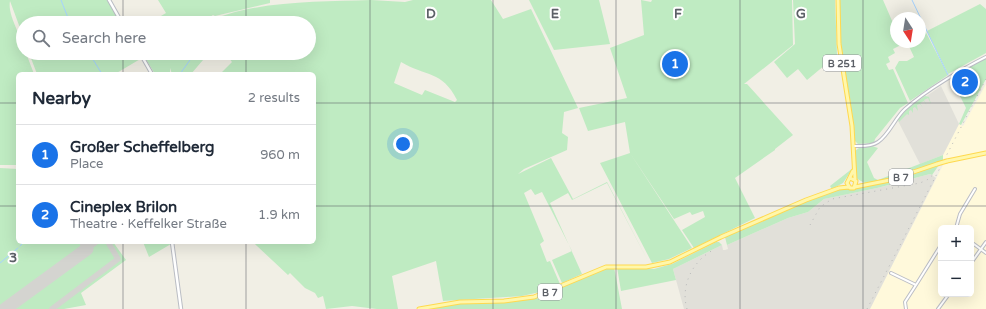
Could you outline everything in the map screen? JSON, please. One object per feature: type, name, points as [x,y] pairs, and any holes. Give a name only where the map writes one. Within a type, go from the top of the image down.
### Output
[{"type":"main road","points":[[109,0],[118,16]]},
{"type":"main road","name":"B 251","points":[[838,0],[839,44],[854,146],[854,170],[856,180]]},
{"type":"main road","points":[[144,60],[151,72]]},
{"type":"main road","name":"B 7","points":[[419,309],[460,302],[504,301],[534,297],[606,267],[650,267],[670,262],[721,237],[806,200],[839,188],[855,187],[895,179],[947,161],[986,153]]},
{"type":"main road","name":"B 251","points":[[850,178],[854,170]]},
{"type":"main road","points":[[850,178],[864,185]]},
{"type":"main road","name":"B 7","points":[[839,188],[850,178]]},
{"type":"main road","points":[[855,187],[856,180]]},
{"type":"main road","points":[[847,182],[848,187]]},
{"type":"main road","points":[[172,244],[182,309]]},
{"type":"street","points":[[854,146],[877,143],[900,114],[911,104],[961,70],[986,57]]},
{"type":"street","points":[[957,225],[960,214],[975,189]]},
{"type":"street","points":[[973,261],[986,242]]},
{"type":"street","points":[[974,244],[986,253]]},
{"type":"street","points":[[906,309],[905,302],[938,250]]},
{"type":"street","points":[[891,273],[916,285]]},
{"type":"street","points":[[938,309],[947,297]]},
{"type":"shaded area","points":[[986,84],[986,309],[870,309],[943,165],[943,155],[959,124],[963,126]]},
{"type":"shaded area","points":[[941,86],[959,124],[943,155],[920,164],[898,121],[908,109]]},
{"type":"shaded area","points":[[930,174],[936,178],[870,309],[684,309],[673,269],[722,245],[723,250],[728,249],[727,245],[788,218],[808,212],[824,199],[877,188]]},
{"type":"green space","points":[[0,0],[109,0],[118,16],[16,17],[10,1],[11,13],[16,28],[16,60],[29,60],[33,72],[16,72],[16,165],[0,165]]},
{"type":"green space","points":[[158,0],[270,0],[270,3],[215,16],[161,16],[166,13]]},
{"type":"green space","points":[[371,0],[405,2],[413,0],[491,0],[503,19],[531,9],[578,108],[564,112],[562,133],[568,137],[567,150],[524,169],[518,174],[551,158],[573,199],[607,182],[649,263],[607,183],[572,200],[568,193],[550,203],[569,245],[542,192],[535,195],[531,189],[524,193],[544,241],[540,244],[547,262],[550,261],[560,284],[540,292],[522,296],[443,301],[436,261],[392,276],[398,309],[377,309],[352,306],[326,309],[323,296],[318,298],[315,293],[305,288],[290,273],[288,275],[255,244],[316,244],[316,72],[222,72],[232,62],[230,60],[316,60],[316,16],[221,16],[265,6],[308,2]],"holes":[[[401,62],[410,67],[433,75],[451,90],[457,100],[455,102],[425,90],[422,95],[394,83]]]},
{"type":"green space","points":[[529,0],[599,0],[610,44],[554,50]]},
{"type":"green space","points":[[641,0],[651,2],[652,0],[792,0],[793,45],[744,84],[747,84],[793,135],[775,150],[735,178],[755,218],[694,248],[682,230],[705,217],[703,211],[692,215],[690,212],[674,219],[630,153],[625,122],[588,131],[579,108],[627,98],[610,48],[644,35]]},
{"type":"green space","points":[[793,0],[835,0],[837,55],[807,80],[798,69],[787,78],[774,62],[795,44]]},
{"type":"green space","points":[[840,0],[883,0],[890,16],[890,48],[895,48],[893,49],[895,53],[888,57],[890,62],[886,64],[889,70],[893,69],[908,103],[900,108],[875,139],[874,143],[858,144],[855,141],[840,39]]},
{"type":"green space","points":[[980,4],[986,9],[986,53],[948,74],[927,31]]},
{"type":"green space","points":[[926,33],[948,75],[910,101],[895,68],[899,61],[907,61],[914,57],[910,48],[926,48]]},
{"type":"green space","points":[[986,58],[986,79],[961,125],[959,124],[966,108],[951,78]]},
{"type":"green space","points":[[32,60],[139,60],[118,72],[36,72]]},
{"type":"green space","points":[[146,60],[203,60],[193,72],[171,72],[170,68],[170,72],[154,72]]},
{"type":"green space","points":[[925,96],[929,97],[931,104],[928,98],[924,100],[927,106],[924,101],[920,103],[923,108],[920,104],[917,105],[918,111],[915,107],[913,108],[913,113],[911,110],[909,111],[909,115],[907,114],[899,122],[898,119],[909,107]]},
{"type":"green space","points":[[872,146],[878,148],[867,162],[874,178],[878,180],[943,155],[943,161],[889,179],[866,184],[856,178],[855,151],[859,148]]},
{"type":"green space","points":[[630,153],[692,248],[669,259],[652,263],[600,163]]},
{"type":"green space","points":[[939,165],[932,175],[930,174],[877,188],[824,199],[808,212],[788,218],[727,245],[725,237],[796,205],[841,189],[883,183]]},
{"type":"green space","points":[[0,168],[16,169],[16,244],[114,244],[126,260],[81,293],[86,305],[64,309],[0,309]]},
{"type":"green space","points":[[853,168],[843,183],[832,189],[830,186]]},
{"type":"green space","points":[[716,242],[719,242],[722,245],[673,269],[676,280],[621,291],[617,267],[654,269],[672,264]]},
{"type":"green space","points":[[144,244],[171,244],[149,257]]},
{"type":"green space","points":[[572,251],[582,274],[562,283],[552,260]]},
{"type":"green space","points":[[614,267],[622,309],[425,309],[446,305],[506,302],[534,298],[604,269]]},
{"type":"waterway","points":[[61,0],[67,16]]},
{"type":"waterway","points":[[912,0],[948,75]]},
{"type":"waterway","points":[[93,60],[101,72]]},
{"type":"waterway","points":[[181,72],[190,60]]},
{"type":"waterway","points":[[0,263],[18,248]]},
{"type":"taxiway","points":[[82,252],[84,248],[83,244]]},
{"type":"taxiway","points":[[87,249],[93,244]]},
{"type":"taxiway","points":[[52,309],[118,259],[109,244]]},
{"type":"runway","points":[[5,309],[87,249]]},
{"type":"railway","points":[[867,309],[986,79]]},
{"type":"railway","points":[[810,225],[820,207],[832,199],[920,183],[927,180],[935,173]]},
{"type":"railway","points":[[687,309],[685,291],[690,274],[700,260],[715,249]]},
{"type":"place","name":"Großer Scheffelberg","points":[[675,64]]},
{"type":"place","name":"Cineplex Brilon","points":[[965,82]]}]
